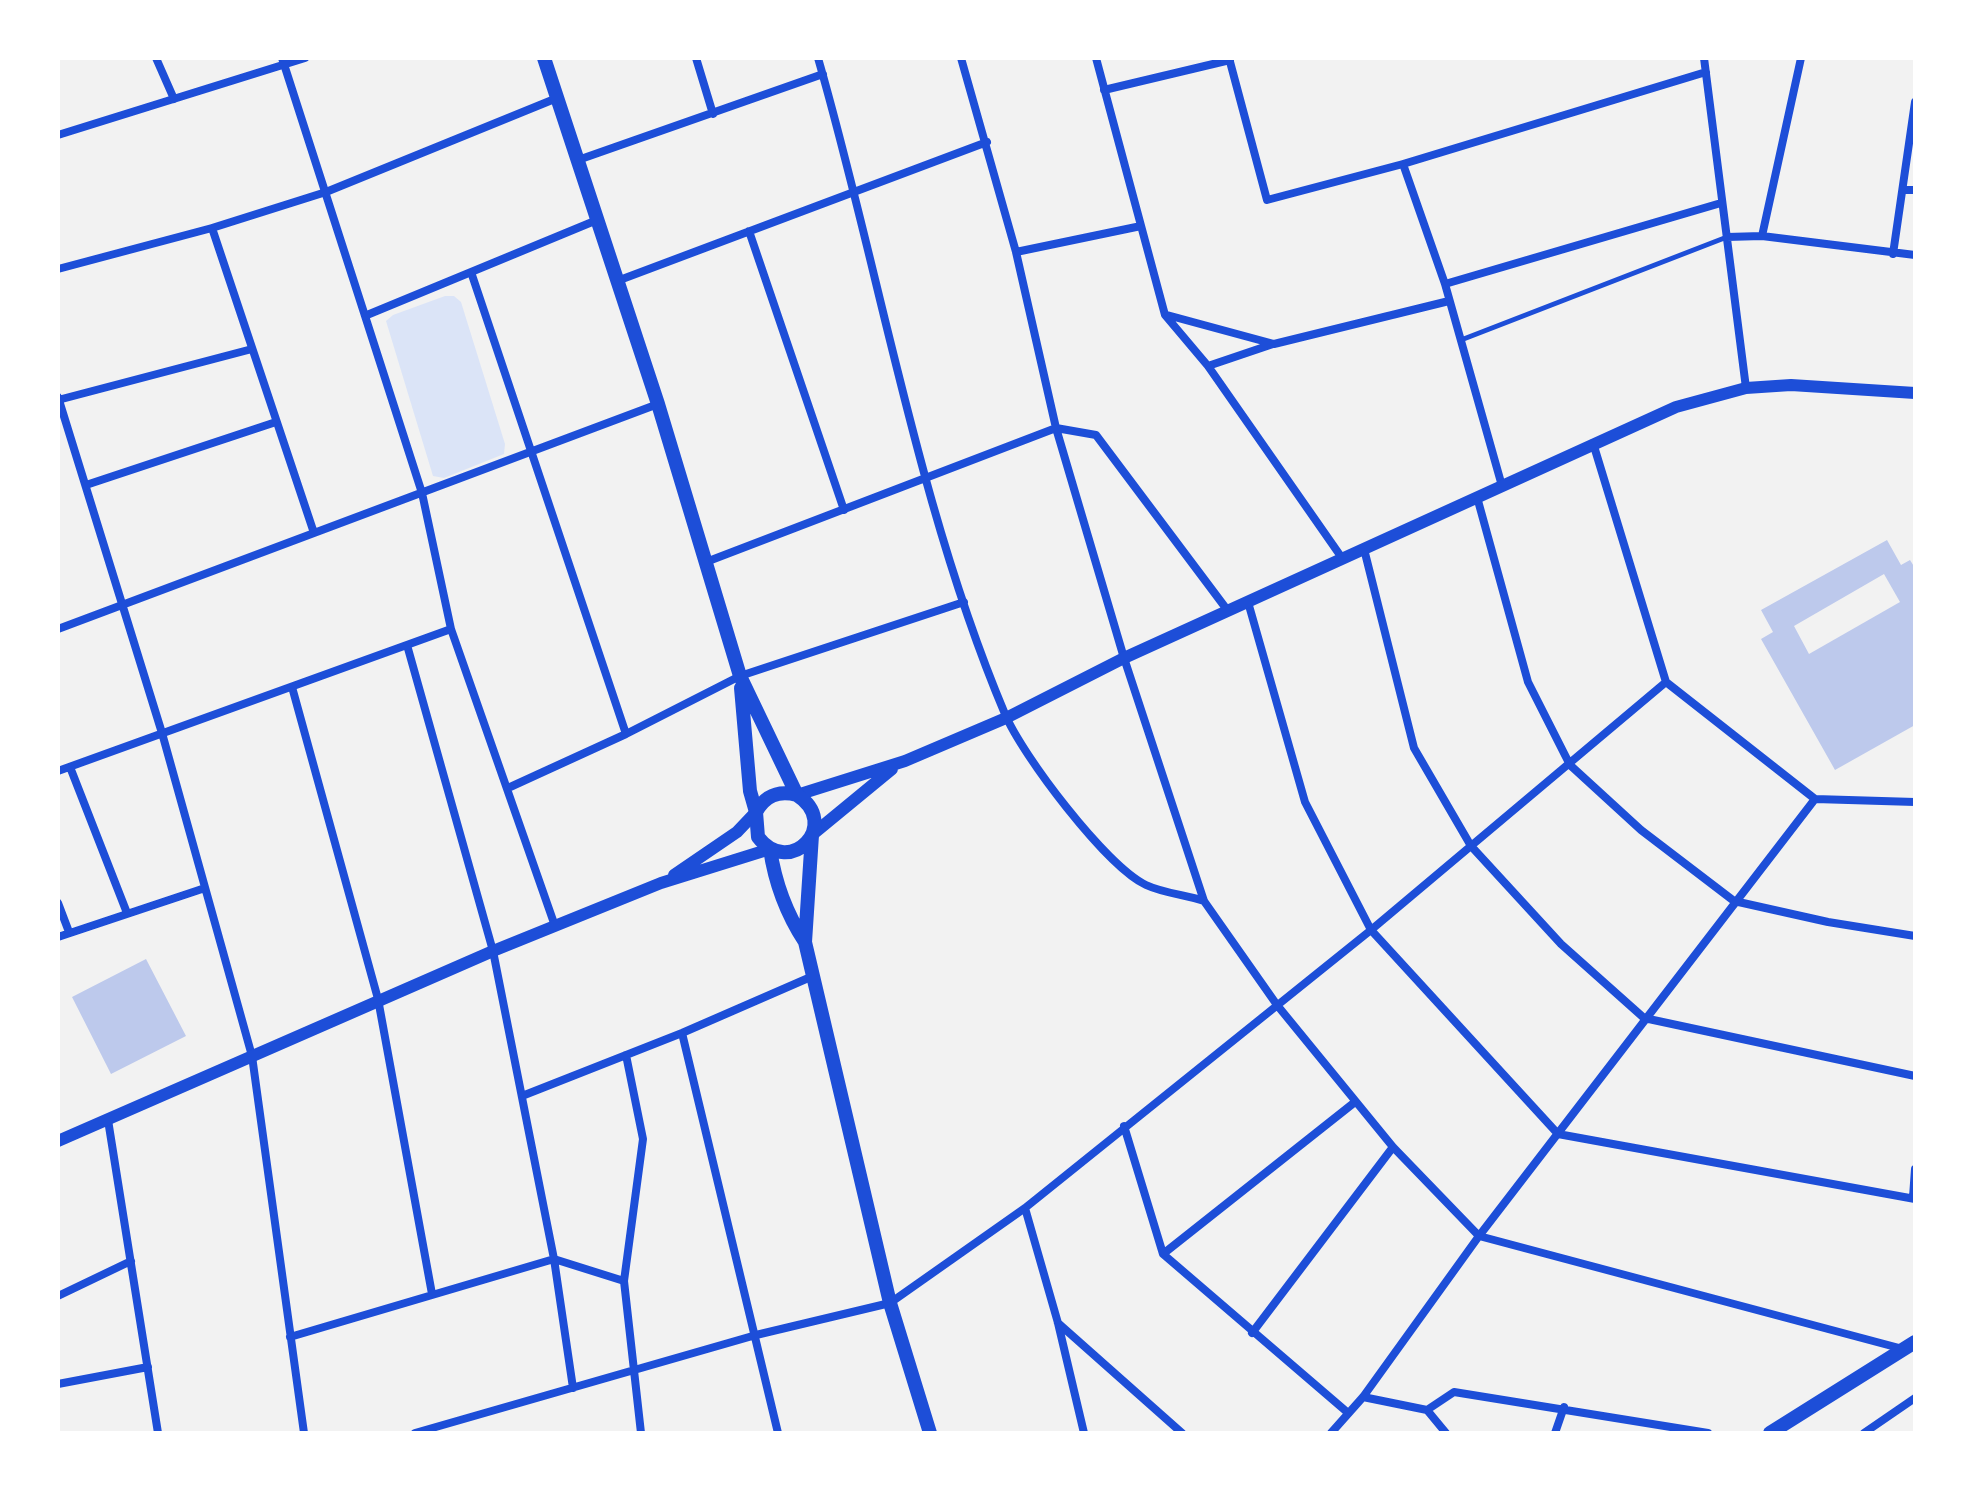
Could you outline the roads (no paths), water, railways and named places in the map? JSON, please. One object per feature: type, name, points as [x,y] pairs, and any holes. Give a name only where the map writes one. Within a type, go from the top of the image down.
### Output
[{"type":"main road","points":[[544,58],[615,282],[658,404],[740,676],[797,795]]},
{"type":"main road","points":[[740,676],[750,791],[758,837],[770,849],[779,852],[799,849],[813,834]]},
{"type":"main road","points":[[756,812],[768,797],[787,792],[805,800],[814,816],[805,942],[890,1303],[930,1433]]},
{"type":"main road","points":[[770,849],[774,876],[790,920],[805,942]]},
{"type":"main road","points":[[1770,1433],[1910,1345]]},
{"type":"street","points":[[156,58],[174,99]]},
{"type":"street","points":[[58,135],[284,61],[305,58]]},
{"type":"street","points":[[696,58],[713,114]]},
{"type":"street","points":[[818,58],[855,190],[927,477],[964,602],[1006,718],[1079,827],[1144,884],[1204,901]]},
{"type":"street","points":[[961,58],[1016,252],[1056,428],[1124,658],[1204,901],[1277,1005],[1393,1147],[1479,1236],[1910,1345]]},
{"type":"street","points":[[1096,58],[1165,315],[1208,366],[1342,558]]},
{"type":"street","points":[[1704,58],[1746,388]]},
{"type":"street","points":[[1762,236],[1801,58]]},
{"type":"street","points":[[1104,90],[1229,59],[1267,200],[1403,164],[1706,72]]},
{"type":"street","points":[[284,61],[422,493],[451,629],[555,926]]},
{"type":"street","points":[[578,160],[823,74]]},
{"type":"street","points":[[58,269],[212,228],[326,192],[557,98]]},
{"type":"street","points":[[1893,254],[1915,102]]},
{"type":"street","points":[[615,282],[987,142]]},
{"type":"street","points":[[1403,164],[1445,284],[1502,486]]},
{"type":"street","points":[[1903,190],[1915,190]]},
{"type":"street","points":[[1445,284],[1721,203]]},
{"type":"street","points":[[367,315],[597,220]]},
{"type":"street","points":[[1016,252],[1141,226]]},
{"type":"street","points":[[212,228],[314,533]]},
{"type":"street","points":[[749,231],[844,510]]},
{"type":"street","points":[[1727,237],[1762,236],[1915,255]]},
{"type":"street","points":[[471,272],[529,453],[626,734]]},
{"type":"street","points":[[1208,366],[1274,344],[1449,301]]},
{"type":"street","points":[[1165,315],[1274,344]]},
{"type":"street","points":[[252,349],[58,398],[162,733],[252,1056],[304,1433]]},
{"type":"street","points":[[797,795],[905,761],[1006,718],[1124,658],[1676,407],[1746,388],[1791,385],[1915,393]]},
{"type":"street","points":[[58,629],[658,404]]},
{"type":"street","points":[[86,485],[276,422]]},
{"type":"street","points":[[706,562],[1056,428],[1096,435],[1228,611]]},
{"type":"street","points":[[1593,443],[1666,682],[1815,799],[1915,802]]},
{"type":"street","points":[[1477,497],[1528,682],[1570,765],[1641,830],[1734,901],[1828,922],[1915,936]]},
{"type":"street","points":[[1364,549],[1414,748],[1471,846],[1561,944],[1644,1018],[1915,1076]]},
{"type":"street","points":[[508,788],[626,734],[740,676],[964,602]]},
{"type":"street","points":[[1248,602],[1305,802],[1371,930],[1558,1134],[1914,1198],[1915,1169]]},
{"type":"street","points":[[58,771],[451,629]]},
{"type":"street","points":[[407,645],[493,951],[554,1259],[573,1388]]},
{"type":"street","points":[[415,1433],[756,1335],[890,1303],[1025,1208],[1371,930],[1666,682]]},
{"type":"street","points":[[292,687],[378,999],[432,1294]]},
{"type":"street","points":[[813,834],[832,815],[905,761]]},
{"type":"street","points":[[70,767],[127,913]]},
{"type":"street","points":[[1331,1433],[1363,1397],[1479,1236],[1815,799]]},
{"type":"street","points":[[661,883],[726,841],[756,812]]},
{"type":"street","points":[[59,1138],[108,1120],[493,951],[661,883],[770,849]]},
{"type":"street","points":[[58,937],[205,888]]},
{"type":"street","points":[[58,903],[69,932]]},
{"type":"street","points":[[522,1096],[682,1033],[813,976]]},
{"type":"street","points":[[682,1033],[778,1433]]},
{"type":"street","points":[[626,1055],[643,1139],[624,1281],[631,1371],[641,1433]]},
{"type":"street","points":[[1163,1254],[1355,1102]]},
{"type":"street","points":[[108,1120],[158,1433]]},
{"type":"street","points":[[1124,1126],[1163,1254],[1347,1412]]},
{"type":"street","points":[[1252,1333],[1393,1147]]},
{"type":"street","points":[[1025,1208],[1058,1323],[1084,1433]]},
{"type":"street","points":[[290,1337],[554,1259],[624,1281]]},
{"type":"street","points":[[58,1296],[131,1261]]},
{"type":"street","points":[[1058,1323],[1182,1433]]},
{"type":"street","points":[[58,1384],[148,1367]]},
{"type":"street","points":[[1427,1410],[1454,1392],[1564,1407],[1708,1433]]},
{"type":"street","points":[[1363,1397],[1427,1410],[1446,1433]]},
{"type":"street","points":[[1864,1433],[1915,1398]]},
{"type":"street","points":[[1555,1433],[1564,1407]]},
{"type":"street","points":[[1644,1433],[1648,1422]]},
{"type":"lane","points":[[1460,341],[1727,237]]}]
